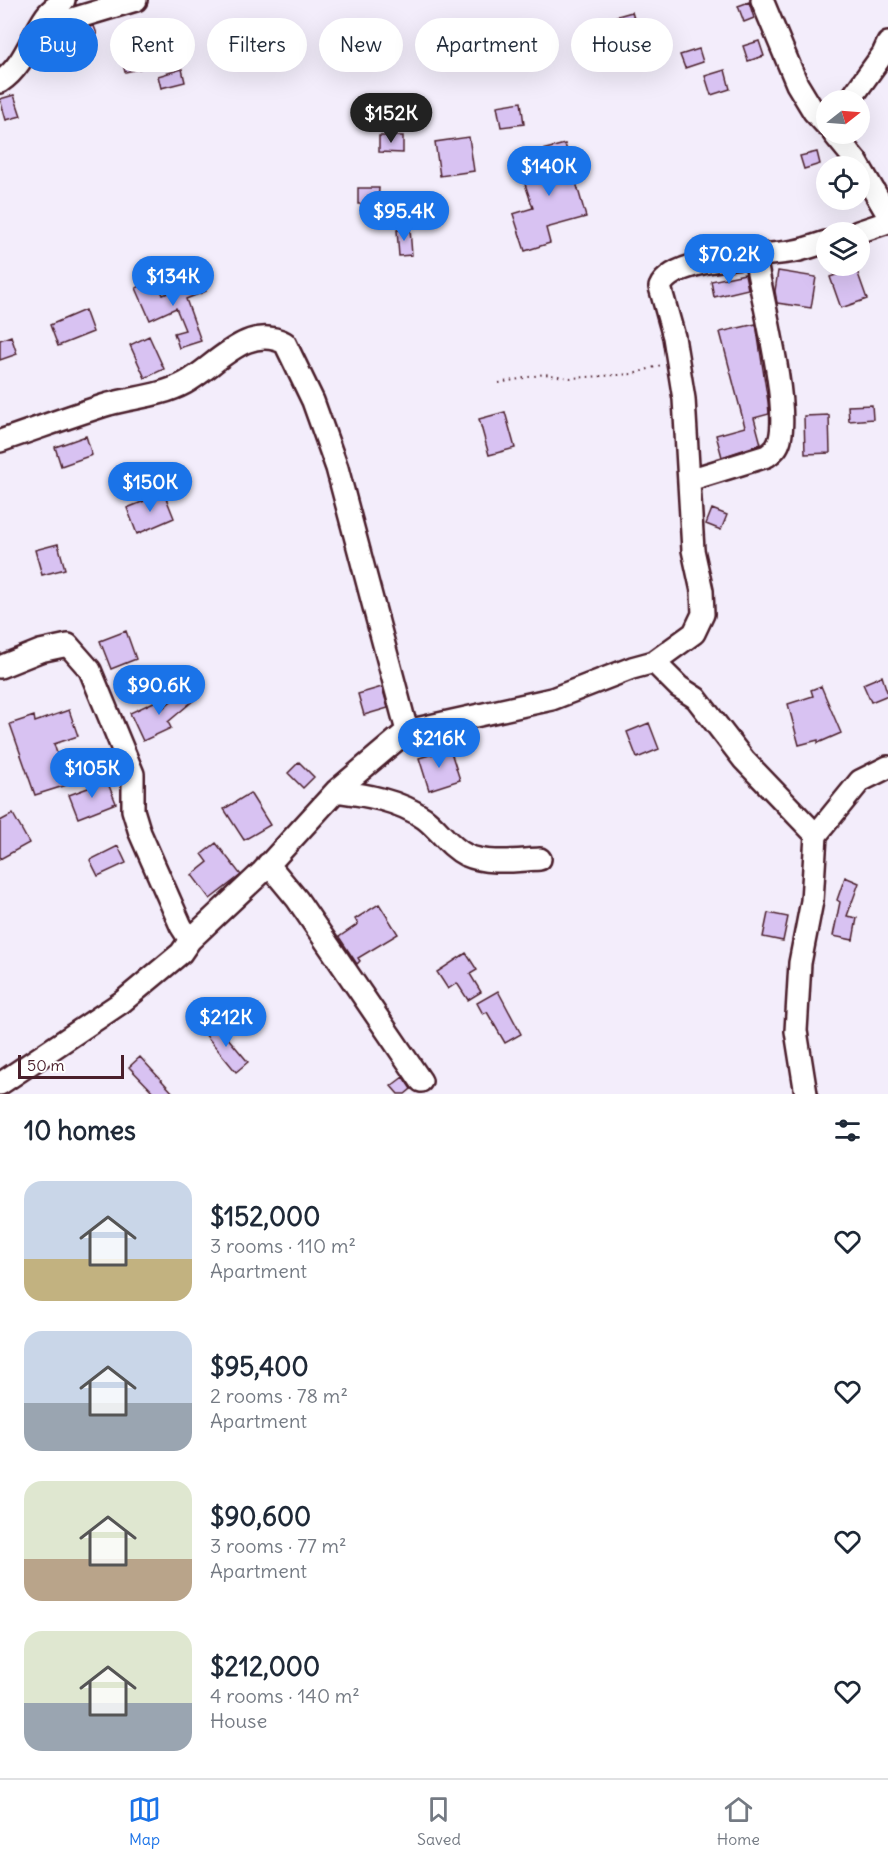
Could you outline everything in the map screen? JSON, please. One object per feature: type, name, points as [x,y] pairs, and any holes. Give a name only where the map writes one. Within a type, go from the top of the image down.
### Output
[{"type":"street","points":[[0,82],[13,74],[32,45],[43,14],[64,0]]},
{"type":"street","points":[[43,14],[136,0]]},
{"type":"street","points":[[762,0],[797,84],[816,114]]},
{"type":"street","points":[[857,90],[883,54],[888,43]]},
{"type":"street","points":[[842,144],[857,162],[888,214]]},
{"type":"street","points":[[870,228],[888,222]]},
{"type":"street","points":[[0,1084],[122,1002],[181,953],[190,940],[268,864],[336,791],[407,731],[552,699],[632,668],[654,662],[694,633],[703,614],[702,591],[693,550],[684,399],[660,287],[663,281],[675,272],[708,262],[797,251],[816,245]]},
{"type":"street","points":[[689,480],[767,456],[775,451],[781,437],[781,405],[755,257]]},
{"type":"street","points":[[0,441],[111,404],[158,394],[185,383],[252,338],[276,338],[285,343],[313,401],[336,468],[407,731]]},
{"type":"street","points":[[0,667],[40,651],[68,645],[90,670],[133,774],[133,810],[140,833],[181,926],[190,940]]},
{"type":"street","points":[[654,662],[679,687],[696,698],[744,760],[816,835]]},
{"type":"street","points":[[806,1094],[796,1031],[800,963],[812,901],[816,835],[860,781],[888,767]]},
{"type":"street","points":[[336,791],[370,795],[398,804],[425,819],[445,840],[467,855],[497,861],[540,859]]},
{"type":"street","points":[[268,864],[297,899],[421,1081]]},
{"type":"path","points":[[499,383],[544,374],[571,378],[633,374],[677,359]]},
{"type":"building","points":[[749,2],[754,18],[744,22],[738,6]]},
{"type":"building","points":[[632,12],[634,18],[614,18]]},
{"type":"building","points":[[759,41],[764,56],[748,61],[743,46]]},
{"type":"building","points":[[699,49],[703,62],[685,68],[680,55]]},
{"type":"building","points":[[725,70],[730,89],[711,95],[705,76]]},
{"type":"building","points":[[183,72],[185,82],[161,88],[158,76]]},
{"type":"building","points":[[14,95],[21,116],[6,120],[0,99]]},
{"type":"building","points":[[521,102],[524,124],[501,127],[497,106]]},
{"type":"building","points":[[379,136],[403,136],[403,153],[379,152]]},
{"type":"building","points":[[469,137],[474,171],[440,176],[435,142]]},
{"type":"building","points":[[565,144],[586,217],[546,228],[550,243],[525,251],[513,214],[533,208],[521,172],[538,167],[534,152]]},
{"type":"building","points":[[817,152],[816,165],[804,169],[800,156]]},
{"type":"building","points":[[358,188],[379,188],[378,204],[358,204]]},
{"type":"building","points":[[410,229],[412,255],[399,256],[397,230]]},
{"type":"building","points":[[778,271],[816,277],[811,308],[777,303],[775,291]]},
{"type":"building","points":[[745,274],[748,289],[714,297],[711,281]]},
{"type":"building","points":[[859,276],[867,299],[841,308],[830,277]]},
{"type":"building","points":[[156,279],[163,295],[202,279],[206,291],[186,299],[201,341],[179,348],[174,333],[185,330],[176,308],[150,320],[136,288]]},
{"type":"building","points":[[85,310],[93,332],[58,346],[50,325]]},
{"type":"building","points":[[756,324],[769,414],[754,418],[761,444],[722,457],[716,435],[745,427],[720,332]]},
{"type":"building","points":[[11,336],[17,354],[0,360],[0,340]]},
{"type":"building","points":[[149,336],[164,369],[145,378],[130,345]]},
{"type":"building","points":[[872,405],[873,419],[849,421],[848,406]]},
{"type":"building","points":[[505,412],[515,448],[489,455],[479,419]]},
{"type":"building","points":[[829,415],[830,453],[805,454],[804,416]]},
{"type":"building","points":[[86,436],[92,455],[61,466],[55,447]]},
{"type":"building","points":[[164,493],[174,518],[137,534],[127,508]]},
{"type":"building","points":[[712,509],[727,515],[721,530],[706,524]]},
{"type":"building","points":[[58,544],[65,569],[42,575],[35,550]]},
{"type":"building","points":[[126,631],[136,659],[111,669],[100,641]]},
{"type":"building","points":[[882,676],[888,695],[871,702],[863,684]]},
{"type":"building","points":[[821,686],[841,733],[818,743],[818,740],[799,745],[788,704],[813,696],[811,690]]},
{"type":"building","points":[[382,687],[388,708],[364,715],[358,694]]},
{"type":"building","points":[[185,689],[194,700],[168,722],[171,728],[143,741],[130,713],[158,700],[162,709]]},
{"type":"building","points":[[69,710],[78,736],[54,744],[67,785],[35,795],[10,724],[34,716],[35,722]]},
{"type":"building","points":[[649,723],[659,749],[637,758],[627,732]]},
{"type":"building","points":[[450,749],[460,780],[429,790],[419,758]]},
{"type":"building","points":[[299,762],[314,777],[303,788],[288,773]]},
{"type":"building","points":[[107,781],[116,803],[78,818],[69,795]]},
{"type":"building","points":[[250,793],[270,825],[244,840],[224,809]]},
{"type":"building","points":[[13,814],[29,843],[0,859],[0,821]]},
{"type":"building","points":[[216,843],[241,875],[210,899],[192,875],[208,862],[202,854]]},
{"type":"building","points":[[118,846],[126,863],[98,876],[90,860]]},
{"type":"building","points":[[845,877],[859,883],[847,916],[857,918],[853,940],[833,936],[840,902],[837,900]]},
{"type":"building","points":[[379,904],[398,934],[358,958],[360,961],[357,964],[339,937],[358,924],[355,919]]},
{"type":"building","points":[[768,913],[788,917],[783,941],[763,937]]},
{"type":"building","points":[[466,953],[477,970],[470,974],[481,992],[468,1000],[457,983],[448,989],[437,972]]},
{"type":"building","points":[[498,991],[521,1034],[505,1043],[487,1012],[483,1014],[477,1003]]},
{"type":"building","points":[[216,1024],[248,1062],[236,1072],[204,1033]]},
{"type":"building","points":[[140,1057],[174,1094],[155,1094],[129,1067]]},
{"type":"building","points":[[403,1077],[411,1089],[405,1094],[398,1094],[391,1086]]}]
